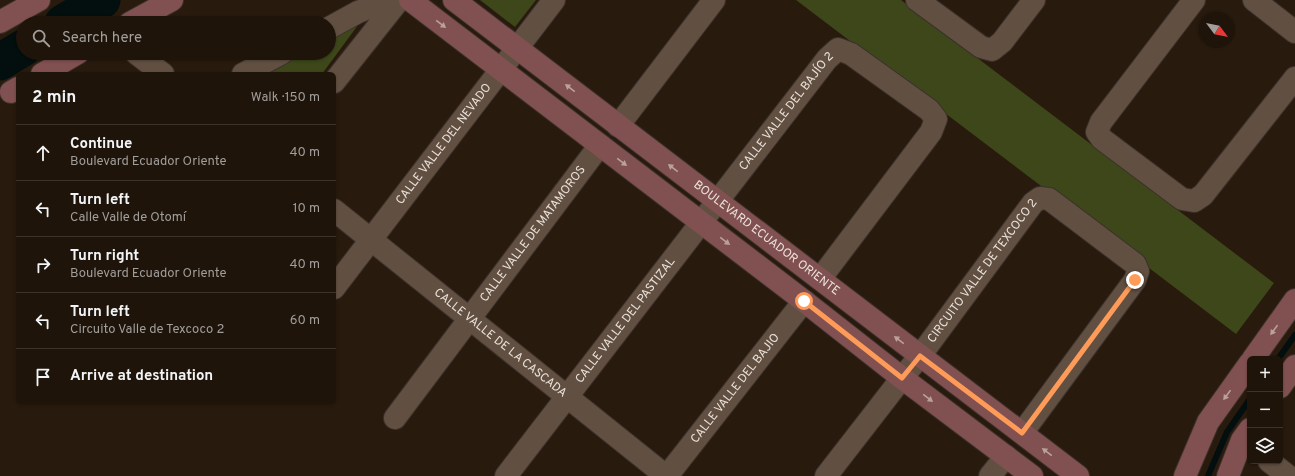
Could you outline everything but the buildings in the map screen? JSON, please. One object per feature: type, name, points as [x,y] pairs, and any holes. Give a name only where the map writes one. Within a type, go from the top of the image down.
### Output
[{"type":"street","points":[[0,22],[39,0]]},
{"type":"street","points":[[143,16],[172,0]]},
{"type":"street","points":[[336,24],[358,12],[390,0]]},
{"type":"street","points":[[336,79],[399,0]]},
{"type":"street","points":[[410,0],[1032,476]]},
{"type":"street","name":"BOULEVARD ECUADOR ORIENTE","points":[[454,0],[1078,476]]},
{"type":"street","name":"CALLE VALLE DEL NEVADO","points":[[336,285],[554,0]]},
{"type":"street","points":[[618,126],[714,0]]},
{"type":"street","points":[[917,0],[981,47],[992,50],[1002,42],[1034,0]]},
{"type":"street","points":[[1194,0],[1101,122],[1097,132],[1102,139],[1182,198],[1194,201],[1203,195],[1295,78]]},
{"type":"street","points":[[1254,0],[1295,32]]},
{"type":"street","name":"CALLE VALLE DEL BAJÍO 2","points":[[718,202],[827,59],[838,49],[851,54],[929,110],[936,119],[931,132],[820,279]]},
{"type":"street","points":[[45,72],[66,60]]},
{"type":"street","points":[[145,60],[160,72]]},
{"type":"street","points":[[248,72],[269,60]]},
{"type":"street","name":"CALLE VALLE DE MATAMOROS","points":[[395,418],[600,145]]},
{"type":"street","name":"CIRCUITO VALLE DE TEXCOCO 2","points":[[920,356],[1033,203],[1040,198],[1049,199],[1129,259],[1135,264],[1138,272],[1135,280],[1022,433]]},
{"type":"street","name":"CALLE VALLE DEL PASTIZAL","points":[[506,476],[718,202]]},
{"type":"street","name":"CALLE VALLE DE LA CASCADA","points":[[336,212],[667,476]]},
{"type":"street","points":[[1255,356],[1295,300]]},
{"type":"street","name":"CALLE VALLE DEL BAJIO","points":[[667,476],[804,301]]},
{"type":"street","points":[[826,476],[920,356]]},
{"type":"street","points":[[1283,383],[1295,366]]},
{"type":"street","points":[[1185,476],[1208,422],[1247,367]]},
{"type":"street","points":[[1228,476],[1247,439]]},
{"type":"street","points":[[990,476],[1006,456]]},
{"type":"street","points":[[1273,464],[1288,476]]},
{"type":"green space","points":[[480,0],[536,0],[515,27]]},
{"type":"green space","points":[[796,0],[901,0],[1274,283],[1236,334]]},
{"type":"green space","points":[[361,21],[336,55],[336,34]]},
{"type":"green space","points":[[286,60],[332,60],[323,72],[263,72]]},
{"type":"waterway","points":[[75,16],[102,0]]},
{"type":"waterway","points":[[0,62],[16,52]]},
{"type":"waterway","points":[[1280,356],[1295,335]]},
{"type":"waterway","points":[[1208,476],[1227,432],[1247,403]]},
{"type":"route","points":[[804,301],[902,378],[920,356],[1022,433],[1135,280]]}]
